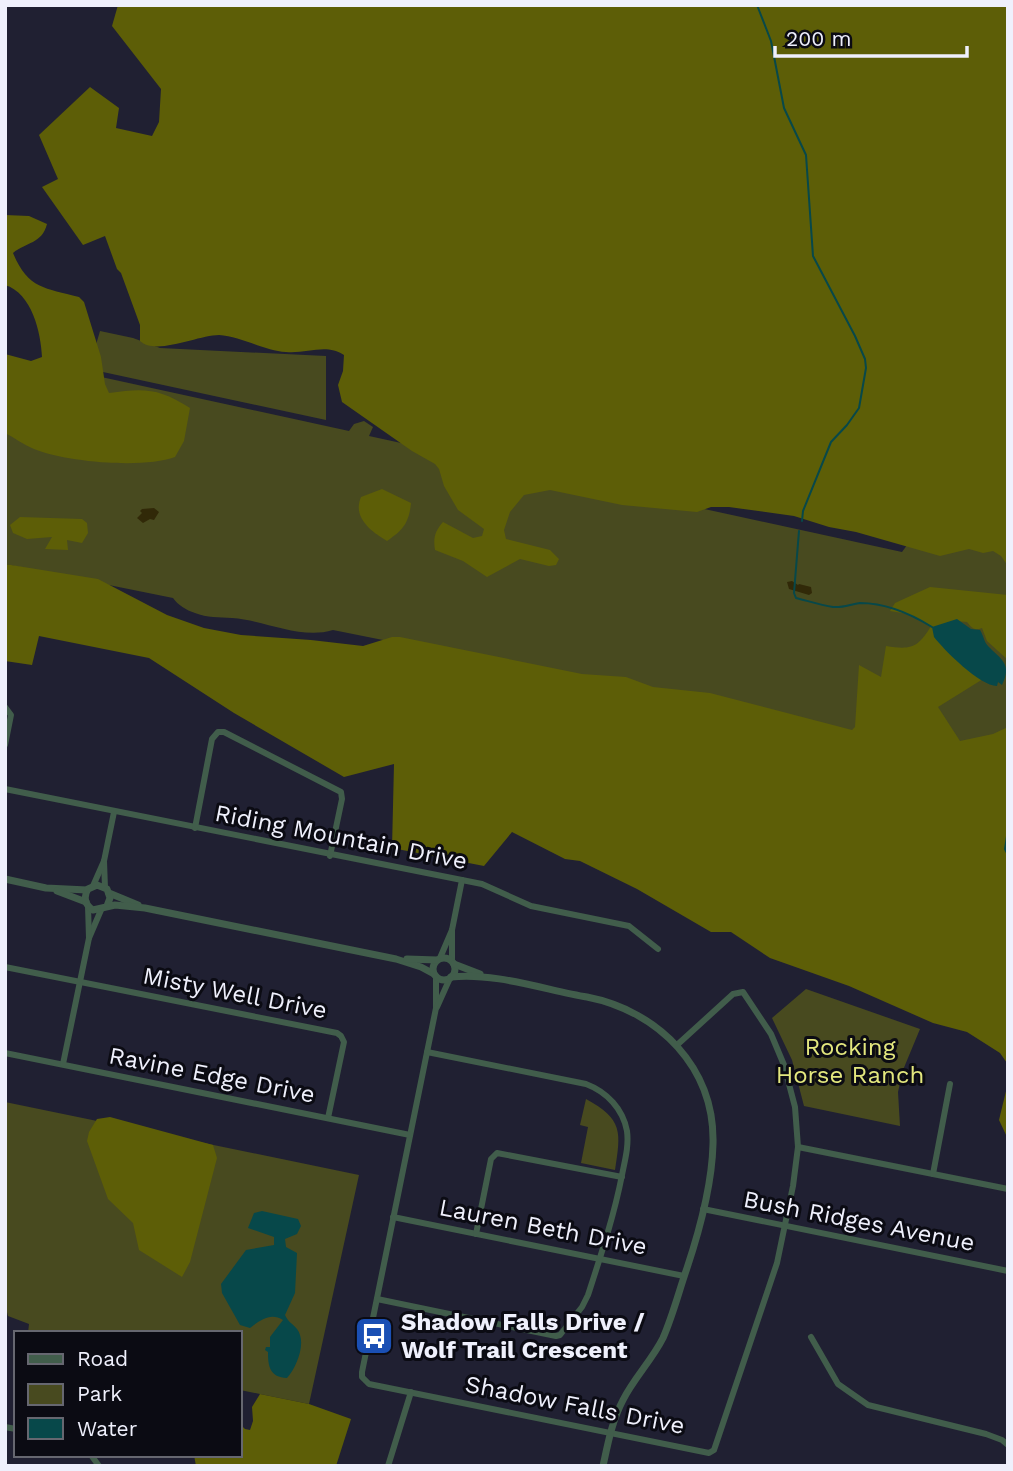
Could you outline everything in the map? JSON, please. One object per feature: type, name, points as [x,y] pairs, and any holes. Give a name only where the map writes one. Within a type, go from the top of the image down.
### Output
[{"type":"street","points":[[5,707],[11,715],[5,745]]},
{"type":"street","points":[[195,828],[212,739],[218,732],[224,732],[341,792],[342,799],[330,856]]},
{"type":"street","name":"Riding Mountain Drive","points":[[5,789],[492,887],[531,906],[629,926],[658,949]]},
{"type":"street","points":[[63,1064],[89,938],[87,904],[90,888],[104,861],[114,812]]},
{"type":"street","points":[[89,938],[110,901],[104,861]]},
{"type":"street","points":[[5,879],[46,888],[87,904],[95,910],[145,908],[396,959],[421,967],[443,980],[451,977],[491,978]]},
{"type":"street","points":[[435,975],[433,968],[452,930],[462,880]]},
{"type":"street","points":[[46,888],[90,888],[107,891],[145,908]]},
{"type":"street","points":[[451,977],[455,971],[452,930]]},
{"type":"street","points":[[396,959],[446,958],[491,978],[619,1006],[649,1021],[677,1045],[700,1080],[712,1122],[713,1155],[703,1209],[662,1339],[624,1398],[611,1432],[603,1466]]},
{"type":"street","points":[[5,967],[80,982]]},
{"type":"street","name":"Shadow Falls Drive","points":[[435,975],[436,1008],[362,1377],[369,1384],[709,1453],[714,1451],[769,1288],[785,1226]]},
{"type":"street","name":"Shadow Falls Drive","points":[[436,1008],[451,977]]},
{"type":"street","name":"Misty Well Drive","points":[[80,982],[337,1033],[344,1042],[328,1118]]},
{"type":"street","points":[[677,1045],[738,992],[746,995],[771,1034],[785,1065],[795,1107],[798,1147],[785,1226]]},
{"type":"street","name":"Ravine Edge Drive","points":[[5,1052],[410,1135]]},
{"type":"street","points":[[377,1299],[556,1336],[564,1333],[582,1307],[600,1259],[622,1177],[627,1150],[626,1127],[618,1109],[600,1091],[586,1084],[427,1052]]},
{"type":"street","points":[[933,1174],[950,1084]]},
{"type":"street","points":[[798,1147],[1008,1189]]},
{"type":"street","points":[[476,1234],[491,1159],[497,1153],[622,1177]]},
{"type":"street","name":"Bush Ridges Avenue","points":[[703,1209],[1008,1271]]},
{"type":"street","name":"Lauren Beth Drive","points":[[393,1217],[684,1276]]},
{"type":"street","points":[[811,1337],[838,1384],[868,1405],[986,1434],[1008,1445]]},
{"type":"street","points":[[387,1466],[411,1392]]},
{"type":"green space","points":[[100,331],[133,338],[160,348],[326,356],[326,420],[89,369]]},
{"type":"green space","points":[[5,356],[349,431],[354,424],[364,421],[373,427],[369,436],[902,552],[1008,407],[1008,770],[898,743],[333,630],[308,633],[244,620],[204,616],[185,609],[173,598],[5,564]]},
{"type":"green space","name":"Rocking Horse Ranch","points":[[806,989],[920,1029],[903,1070],[898,1092],[900,1126],[804,1106],[792,1060],[772,1018]]},
{"type":"green space","points":[[586,1099],[607,1113],[617,1128],[615,1170],[581,1163],[588,1127],[580,1125]]},
{"type":"green space","points":[[5,1102],[359,1175],[309,1404],[242,1390],[242,1331],[28,1331],[29,1324],[8,1316],[5,1304]]},
{"type":"shaded area","points":[[118,5],[1008,5],[1008,566],[1001,556],[993,551],[983,553],[969,549],[940,556],[794,516],[729,507],[711,507],[697,512],[622,505],[550,490],[524,495],[510,512],[504,530],[506,539],[550,550],[559,559],[556,565],[549,566],[520,559],[487,577],[463,561],[435,550],[435,535],[443,522],[473,538],[482,536],[484,529],[458,510],[435,464],[342,402],[338,385],[343,371],[344,355],[323,349],[278,351],[219,335],[166,346],[147,345],[140,341],[140,325],[105,236],[83,245],[42,187],[58,179],[39,135],[90,87],[119,108],[116,128],[152,136],[159,122],[161,89],[112,26]]},
{"type":"shaded area","points":[[5,215],[29,216],[47,224],[45,231],[37,239],[13,253],[25,274],[39,285],[79,297],[84,302],[109,393],[151,391],[190,408],[184,441],[175,457],[144,463],[84,460],[48,454],[5,433],[5,354],[31,361],[42,357],[40,337],[28,305],[14,289],[5,285]]},
{"type":"shaded area","points":[[382,489],[411,503],[404,525],[387,541],[365,524],[359,511],[361,497]]},
{"type":"shaded area","points":[[20,517],[82,519],[87,523],[88,533],[82,543],[67,540],[68,550],[45,549],[52,537],[27,539],[13,533],[10,525]]},
{"type":"shaded area","points":[[5,564],[98,579],[167,615],[204,628],[241,635],[363,646],[400,637],[582,674],[626,677],[653,687],[710,693],[852,730],[855,727],[859,665],[881,677],[886,646],[913,646],[931,626],[908,614],[890,611],[895,603],[930,587],[1008,595],[1008,660],[987,641],[982,628],[975,629],[967,622],[956,621],[983,679],[938,707],[960,741],[993,734],[1008,727],[1008,1073],[1007,1063],[1000,1053],[967,1032],[933,1023],[849,986],[770,958],[731,932],[711,932],[637,889],[580,861],[565,859],[512,832],[484,866],[392,848],[394,764],[344,777],[234,713],[149,658],[39,636],[32,665],[5,661]]},
{"type":"shaded area","points":[[1008,1083],[1008,1139],[999,1120]]},
{"type":"shaded area","points":[[110,1117],[213,1145],[217,1158],[190,1262],[182,1277],[139,1250],[133,1223],[108,1199],[87,1141],[97,1119]]},
{"type":"shaded area","points":[[260,1394],[309,1404],[351,1419],[336,1466],[196,1466],[194,1457],[242,1457],[242,1426],[250,1430],[253,1421],[252,1407]]},
{"type":"sand","points":[[154,508],[159,512],[154,520],[143,523],[137,518],[142,509]]},
{"type":"sand","points":[[787,582],[811,587],[812,593],[809,595],[789,589]]},
{"type":"water","points":[[957,619],[971,629],[980,630],[987,644],[1004,662],[1006,671],[1002,685],[998,682],[997,686],[990,684],[972,674],[934,637],[932,627]]},
{"type":"water","points":[[262,1211],[298,1219],[301,1226],[297,1234],[285,1239],[286,1247],[297,1253],[295,1293],[285,1315],[297,1329],[301,1341],[297,1361],[287,1378],[277,1376],[271,1370],[268,1352],[265,1350],[270,1347],[270,1337],[283,1320],[270,1317],[250,1328],[240,1325],[222,1293],[221,1284],[246,1250],[274,1245],[274,1237],[248,1228],[254,1213]]},
{"type":"waterway","points":[[757,5],[771,41],[784,108],[806,155],[813,256],[855,336],[866,368],[859,408],[831,442],[803,511],[802,521]]},
{"type":"waterway","points":[[799,531],[794,593],[796,598],[833,607],[860,603],[879,605],[907,614],[932,627]]},
{"type":"waterway","points":[[1008,830],[1005,849],[1008,855]]},
{"type":"place","name":"Shadow Falls Drive / Wolf Trail Crescent","points":[[374,1336]]}]
